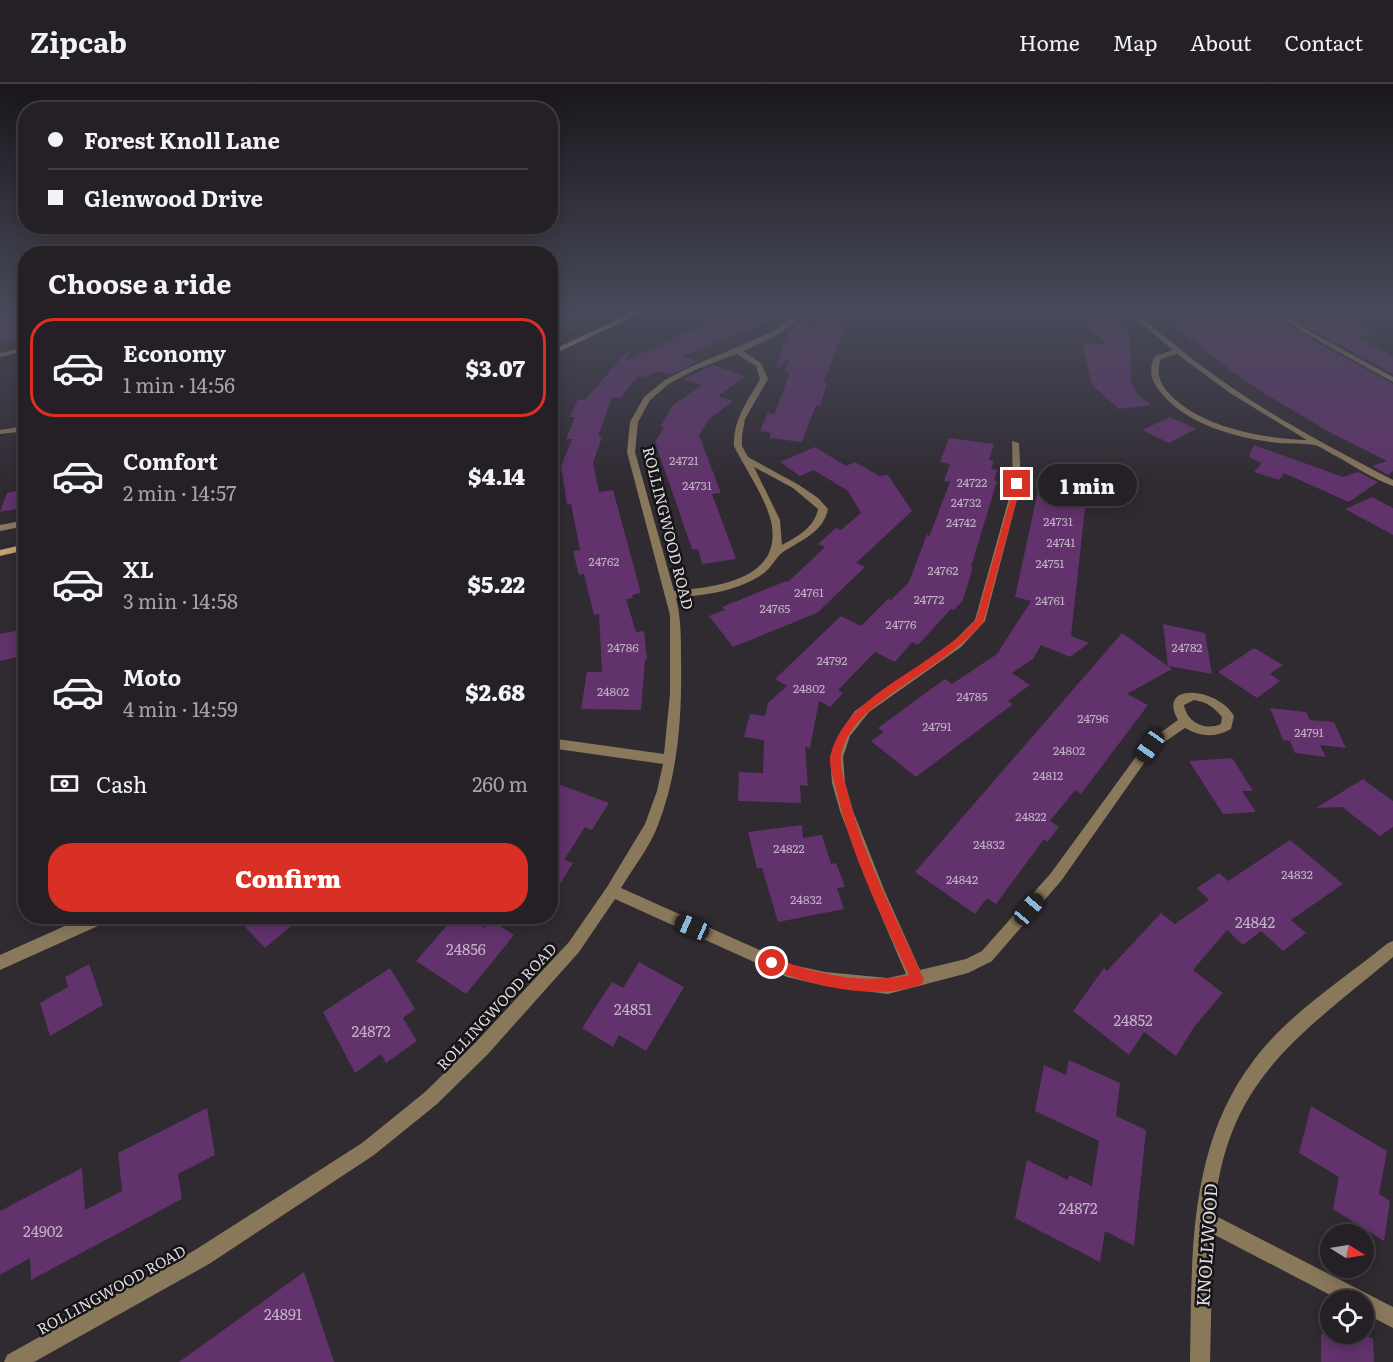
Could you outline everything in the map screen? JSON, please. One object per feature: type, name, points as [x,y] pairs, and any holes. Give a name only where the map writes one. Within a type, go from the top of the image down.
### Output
[{"type":"main road","points":[[0,553],[18,549]]},
{"type":"street","name":"ROLLINGWOOD ROAD","points":[[14,1362],[202,1257],[368,1149],[431,1098],[482,1048],[574,946],[612,891],[651,826],[663,791],[674,726],[675,615],[632,452],[633,426],[637,413],[644,404],[663,386],[690,370]]},
{"type":"street","points":[[764,370],[764,379],[737,426],[738,446],[775,520],[779,535],[776,552]]},
{"type":"street","points":[[1155,370],[1159,385],[1174,405],[1203,419],[1277,441],[1316,443]]},
{"type":"street","points":[[1204,370],[1248,401],[1316,443],[1393,483]]},
{"type":"street","points":[[1374,370],[1393,380]]},
{"type":"street","points":[[0,432],[18,429]]},
{"type":"street","points":[[917,980],[878,895],[848,813],[835,762],[838,747],[845,733],[863,711],[964,638],[980,621],[1017,484],[1015,443]]},
{"type":"street","points":[[670,595],[708,591],[740,582],[762,568],[776,552],[813,529],[823,516],[823,509],[813,496],[744,459]]},
{"type":"street","points":[[0,528],[18,525]]},
{"type":"street","points":[[612,891],[792,972],[859,984],[888,986],[968,966],[987,956],[1056,877],[1150,746],[1186,721]]},
{"type":"street","points":[[558,744],[670,760]]},
{"type":"street","points":[[0,963],[86,924]]},
{"type":"street","name":"KNOLLWOOD","points":[[1200,1362],[1204,1220],[1207,1191],[1217,1143],[1237,1101],[1259,1065],[1290,1035],[1393,948]]},
{"type":"street","points":[[1204,1220],[1340,1290]]},
{"type":"street","points":[[1374,1308],[1393,1318]]},
{"type":"building","points":[[611,370],[682,370],[671,375],[658,371],[643,378],[638,376],[620,398],[612,397],[598,436],[602,437],[593,463],[599,492],[613,490],[641,593],[626,599],[636,632],[644,631],[647,659],[645,660],[641,710],[581,709],[587,672],[602,672],[599,614],[594,615],[584,574],[579,575],[573,551],[580,550],[571,504],[567,505],[561,466],[572,439],[566,439],[575,417],[570,417],[578,399],[585,400]]},
{"type":"building","points":[[703,370],[727,370],[746,376],[718,396],[733,401],[709,419],[699,435],[721,493],[712,494],[736,559],[702,564],[698,549],[692,549],[655,442],[664,427],[660,427],[673,405],[702,385],[683,379]]},
{"type":"building","points":[[828,370],[820,406],[816,405],[802,442],[769,438],[771,433],[760,431],[768,412],[774,415],[790,372],[784,371]]},
{"type":"building","points":[[1088,370],[1131,370],[1131,382],[1136,393],[1151,405],[1119,409],[1092,385]]},
{"type":"building","points":[[1230,370],[1367,370],[1393,384],[1393,471],[1388,475],[1372,466],[1387,461],[1329,432]]},
{"type":"building","points":[[1170,417],[1196,429],[1169,443],[1142,430]]},
{"type":"building","points":[[949,438],[994,444],[989,460],[994,461],[991,469],[997,470],[994,481],[997,481],[963,600],[954,610],[951,609],[918,645],[912,642],[895,662],[875,652],[838,690],[843,693],[830,707],[819,701],[810,748],[805,747],[808,786],[800,785],[801,803],[738,801],[739,772],[763,773],[764,740],[744,737],[750,714],[765,716],[768,703],[787,686],[775,679],[841,616],[861,626],[909,582],[950,482],[944,481],[950,464],[940,462]]},
{"type":"building","points":[[1254,445],[1343,477],[1358,472],[1378,482],[1349,502],[1284,473],[1279,480],[1254,472],[1262,463],[1249,457]]},
{"type":"building","points":[[815,447],[846,466],[855,462],[879,476],[888,475],[912,511],[856,563],[865,567],[817,613],[733,647],[709,616],[725,610],[722,607],[788,582],[825,547],[818,544],[836,528],[841,530],[861,513],[848,491],[814,470],[800,476],[780,462]]},
{"type":"building","points":[[1039,486],[1086,499],[1071,636],[1089,643],[1070,657],[1041,645],[1033,659],[1012,673],[1030,685],[1008,701],[1013,704],[916,777],[871,741],[884,732],[878,728],[945,679],[952,684],[997,654],[1031,601],[1015,597]]},
{"type":"building","points":[[18,491],[18,509],[0,512],[7,493]]},
{"type":"building","points":[[1372,497],[1393,508],[1393,535],[1345,509]]},
{"type":"building","points":[[1163,624],[1205,633],[1212,674],[1168,666]]},
{"type":"building","points":[[18,631],[18,657],[0,661],[0,634]]},
{"type":"building","points":[[1122,633],[1172,669],[1127,694],[1148,705],[1081,794],[1075,790],[1050,821],[1059,827],[1047,842],[1044,839],[996,904],[987,898],[975,914],[915,872]]},
{"type":"building","points":[[1254,648],[1283,665],[1270,674],[1280,681],[1257,698],[1218,672]]},
{"type":"building","points":[[1270,708],[1306,712],[1310,720],[1334,722],[1346,748],[1320,745],[1326,757],[1295,753],[1290,741],[1283,740]]},
{"type":"building","points":[[1232,758],[1253,791],[1242,791],[1256,812],[1223,814],[1189,761]]},
{"type":"building","points":[[1363,779],[1393,801],[1393,827],[1380,836],[1342,807],[1316,808]]},
{"type":"building","points":[[558,784],[609,803],[592,830],[585,827],[564,860],[573,863],[558,887]]},
{"type":"building","points":[[802,825],[803,838],[822,835],[831,864],[836,863],[845,887],[837,888],[844,909],[778,922],[762,868],[757,868],[748,832]]},
{"type":"building","points":[[1290,840],[1343,884],[1291,920],[1306,933],[1283,951],[1261,931],[1243,945],[1227,930],[1193,970],[1223,993],[1194,1027],[1176,1056],[1144,1032],[1129,1055],[1073,1011],[1104,968],[1107,971],[1161,913],[1175,924],[1209,900],[1197,888],[1219,873],[1228,881]]},
{"type":"building","points":[[242,924],[294,924],[265,948]]},
{"type":"building","points":[[448,924],[478,924],[484,928],[488,924],[497,924],[514,935],[466,994],[416,961]]},
{"type":"building","points":[[639,962],[684,987],[646,1051],[619,1035],[613,1047],[582,1028],[612,982],[623,988]]},
{"type":"building","points":[[89,964],[103,1005],[50,1036],[40,1003],[68,987],[65,977]]},
{"type":"building","points":[[390,968],[415,1009],[403,1018],[417,1041],[386,1063],[381,1054],[355,1073],[323,1012]]},
{"type":"building","points":[[1069,1060],[1120,1083],[1116,1116],[1146,1130],[1134,1246],[1105,1231],[1100,1262],[1015,1218],[1027,1160],[1068,1180],[1069,1175],[1092,1186],[1099,1141],[1035,1111],[1044,1065],[1066,1075]]},
{"type":"building","points":[[1311,1106],[1387,1151],[1379,1194],[1390,1201],[1384,1241],[1374,1235],[1374,1224],[1357,1224],[1333,1209],[1339,1177],[1299,1153]]},
{"type":"building","points":[[207,1108],[215,1155],[178,1174],[182,1199],[31,1280],[30,1258],[0,1275],[0,1211],[82,1168],[85,1210],[122,1191],[118,1153]]},
{"type":"building","points":[[304,1272],[334,1362],[179,1362]]},
{"type":"building","points":[[1321,1344],[1373,1344],[1374,1362],[1321,1362]]},
{"type":"route","points":[[772,963],[792,972],[825,980],[859,984],[888,986],[917,980],[878,895],[848,813],[835,762],[838,747],[845,733],[863,711],[964,638],[980,621],[1017,484]]}]
